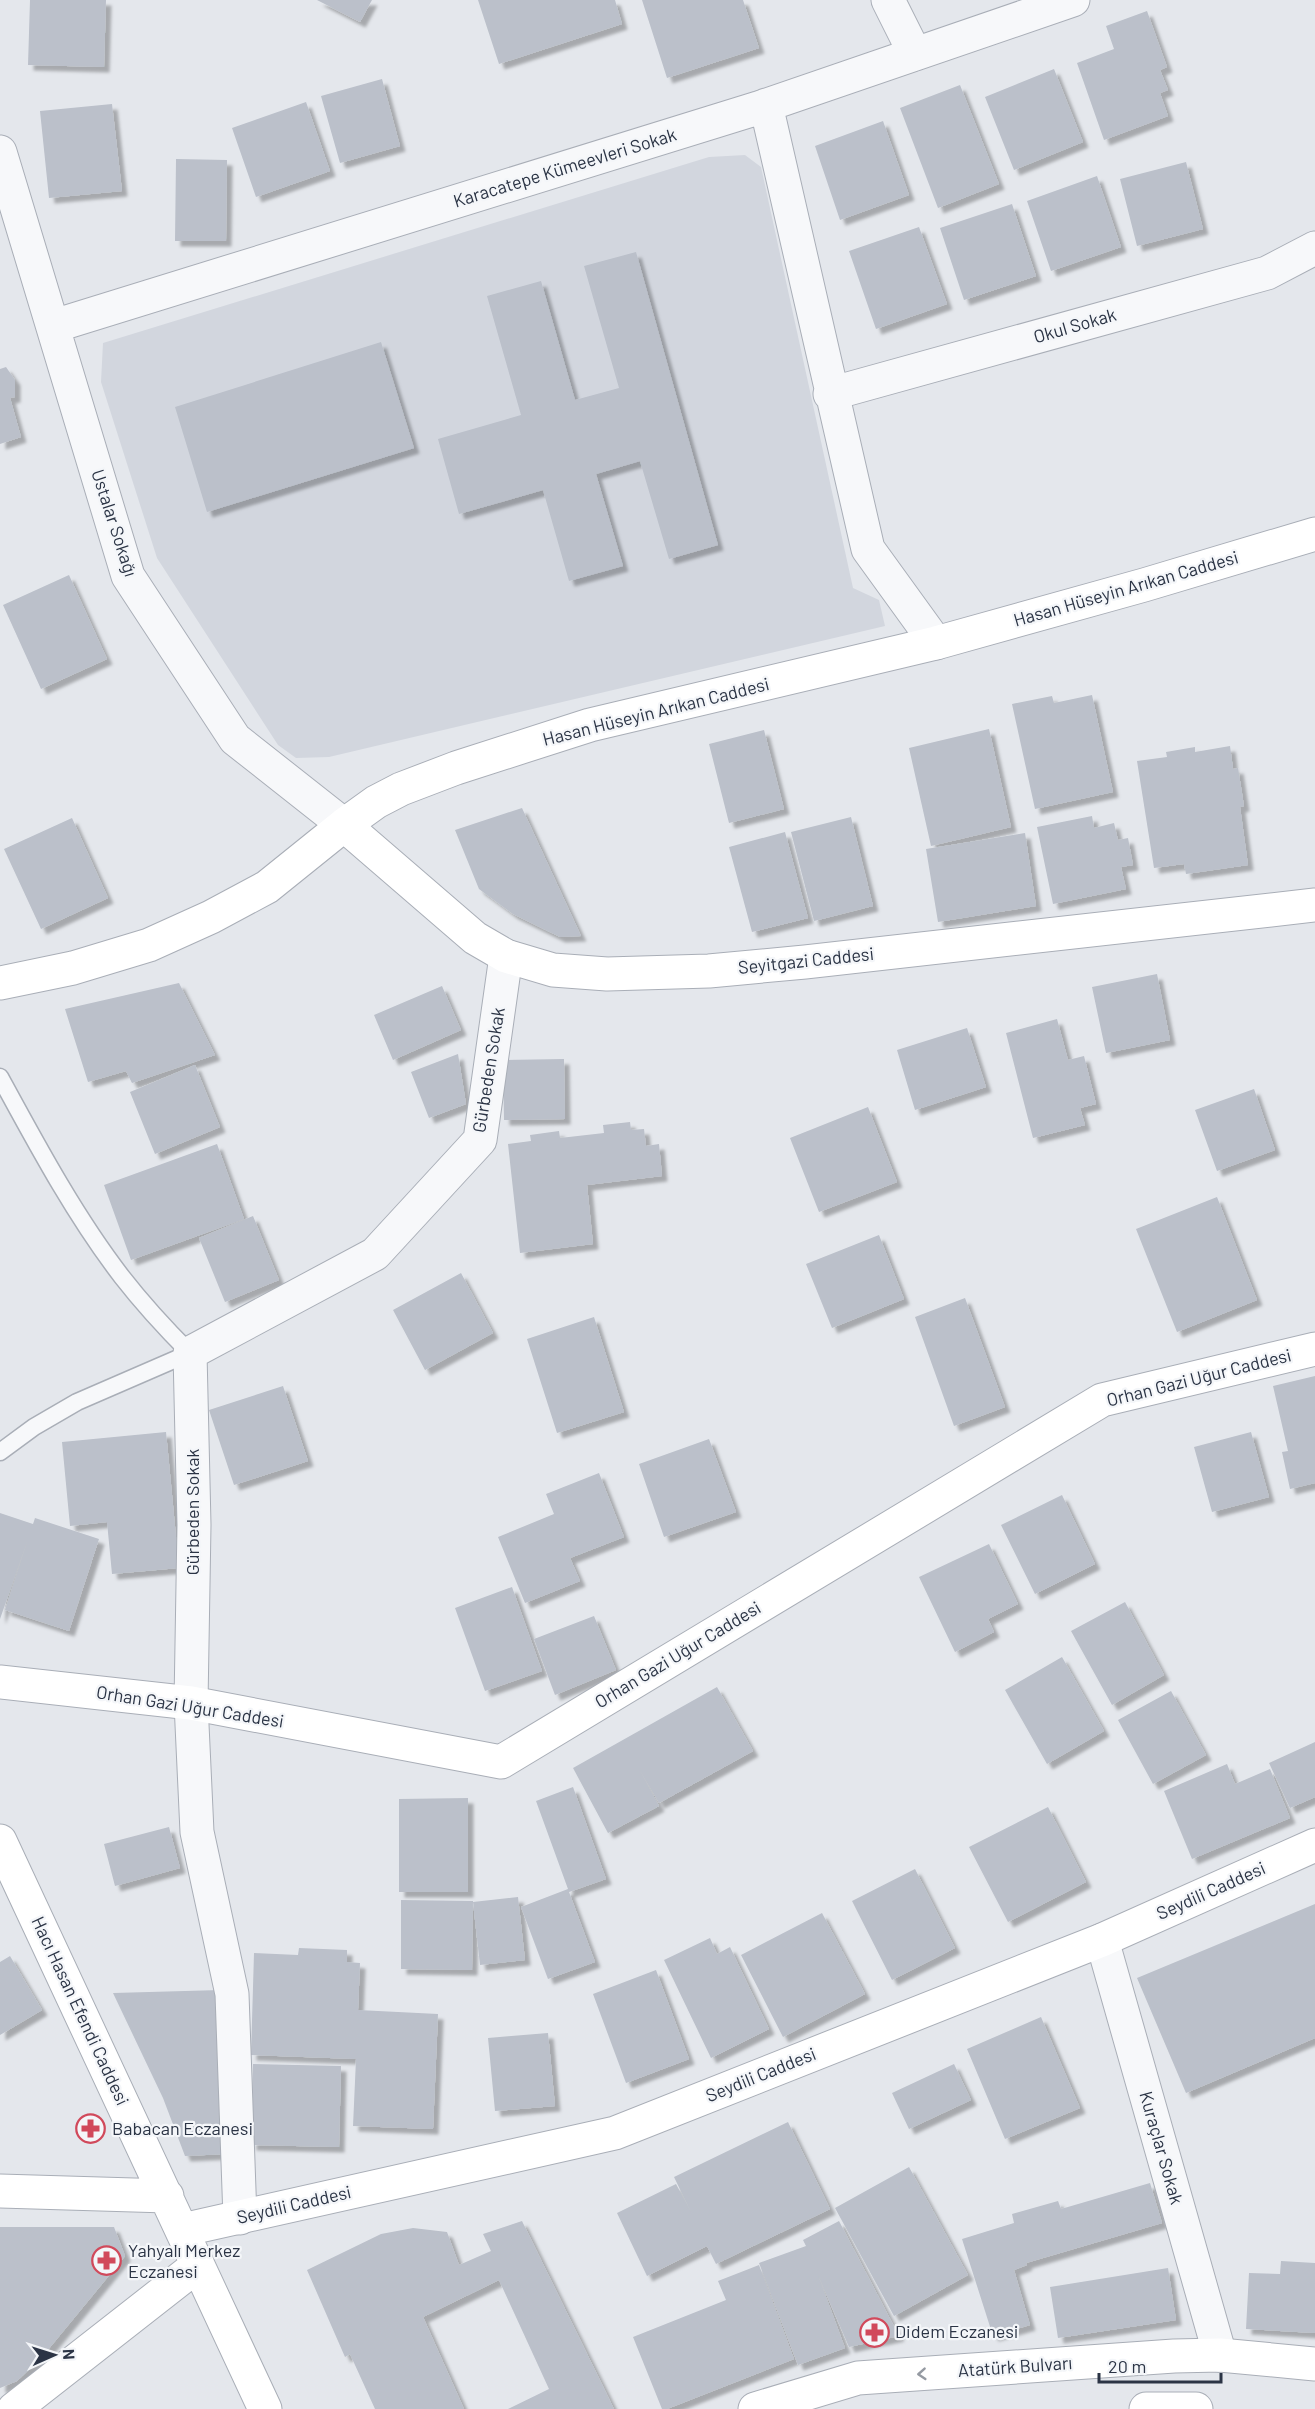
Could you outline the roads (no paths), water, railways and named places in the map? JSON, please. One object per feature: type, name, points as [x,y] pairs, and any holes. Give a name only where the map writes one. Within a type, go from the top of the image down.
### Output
[{"type":"street","points":[[888,0],[915,54]]},
{"type":"street","name":"Karacatepe Kümeevleri Sokak","points":[[54,326],[766,105],[1073,0]]},
{"type":"street","points":[[766,105],[830,394],[868,549],[936,643]]},
{"type":"street","name":"Ustalar Sokağı","points":[[0,152],[128,576],[235,740],[344,825]]},
{"type":"street","name":"Okul Sokak","points":[[830,394],[1267,273],[1315,248]]},
{"type":"street","name":"Hasan Hüseyin Arıkan Caddesi","points":[[0,983],[74,968],[149,945],[211,917],[267,887],[376,802],[401,789],[456,768],[590,725],[936,643],[1315,534]]},
{"type":"street","name":"Seyitgazi Caddesi","points":[[344,825],[475,938],[506,956],[553,970],[607,974],[708,971],[1272,912],[1315,905]]},
{"type":"street","name":"Gürbeden Sokak","points":[[240,2218],[232,1994],[197,1832],[191,1703],[194,1525],[190,1353],[375,1254],[480,1140],[506,956]]},
{"type":"street","name":"Orhan Gazi Uğur Caddesi","points":[[0,1682],[191,1703],[501,1762],[1102,1400],[1315,1349]]},
{"type":"street","name":"Hacı Hasan Efendi Caddesi","points":[[0,1841],[265,2409]]},
{"type":"street","name":"Seydili Caddesi","points":[[182,2230],[615,2133],[1102,1940],[1315,1845]]},
{"type":"street","name":"Kuraçlar Sokak","points":[[1102,1940],[1220,2355]]},
{"type":"street","points":[[0,2191],[167,2196]]},
{"type":"street","points":[[14,2409],[198,2265]]},
{"type":"street","name":"Atatürk Bulvarı","points":[[755,2409],[858,2378],[1174,2356],[1220,2355],[1315,2364]]},
{"type":"street","points":[[1146,2409],[1196,2409]]},
{"type":"lane","points":[[0,1077],[72,1203],[122,1277],[190,1353],[76,1402],[34,1427],[0,1452]]},
{"type":"place","name":"Babacan Eczanesi","points":[[91,2129]]},
{"type":"place","name":"Yahyalı Merkez Eczanesi","points":[[107,2261]]},
{"type":"place","name":"Didem Eczanesi","points":[[874,2332]]}]
